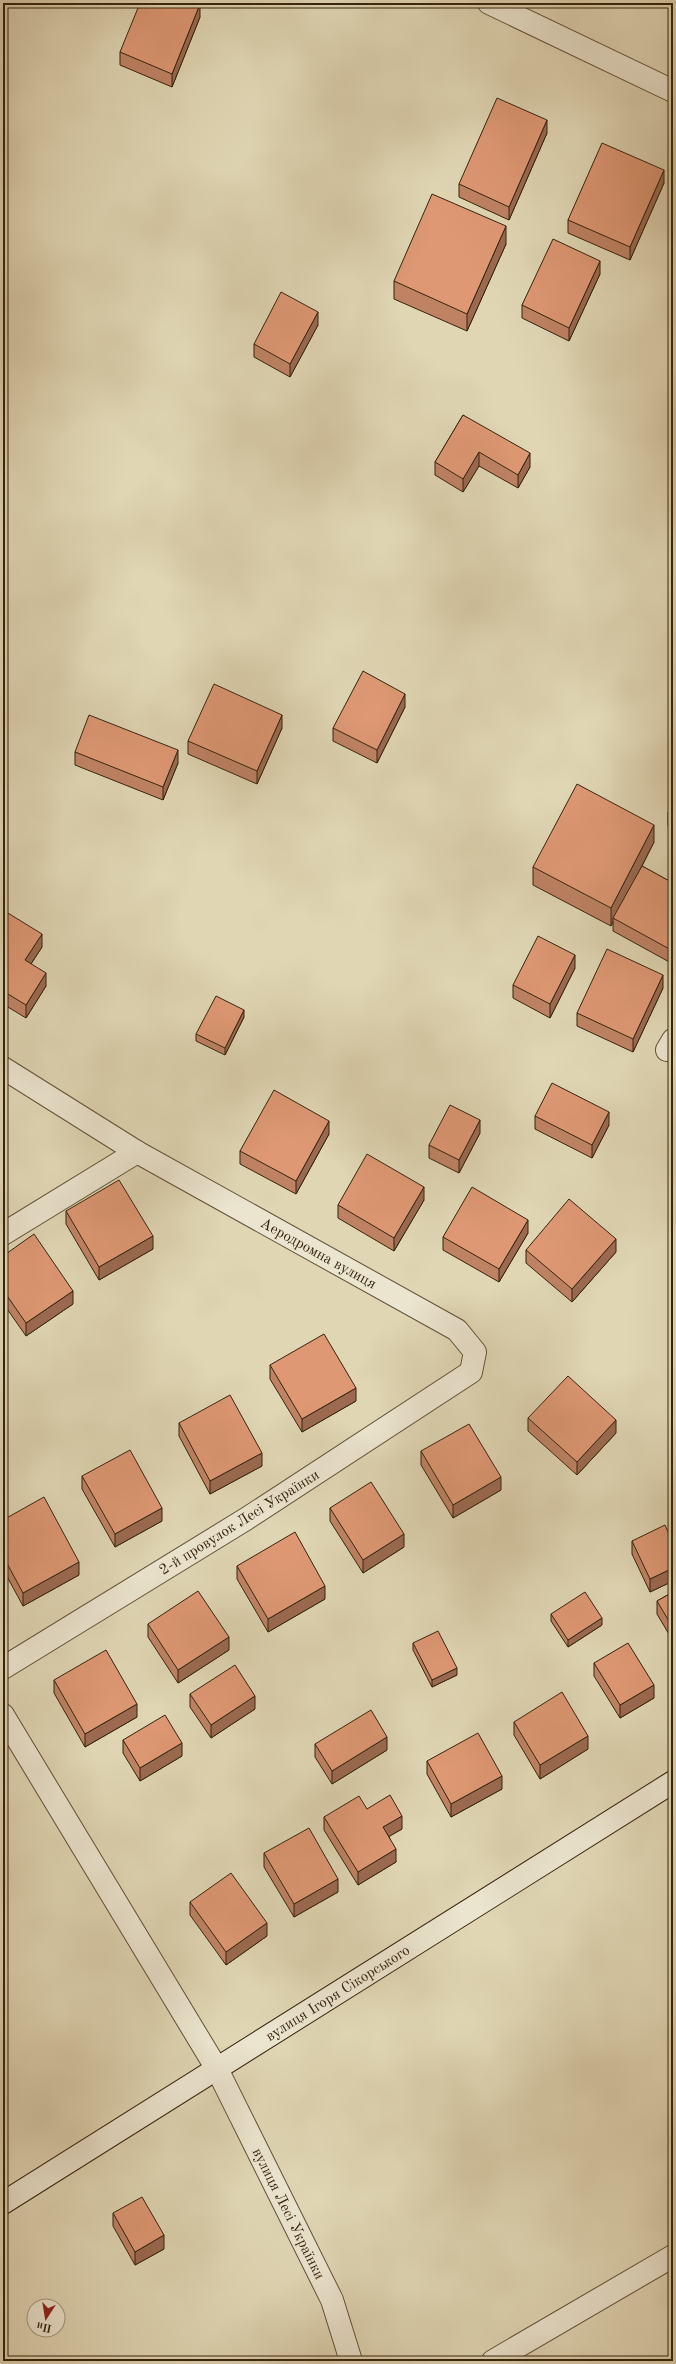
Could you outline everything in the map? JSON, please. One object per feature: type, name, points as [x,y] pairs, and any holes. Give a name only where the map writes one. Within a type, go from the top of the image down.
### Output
[{"type":"street","points":[[489,3],[673,91]]},
{"type":"street","name":"Аеродромна вулиця","points":[[3,1068],[138,1152],[456,1330],[475,1352],[471,1372]]},
{"type":"street","points":[[3,1234],[138,1152]]},
{"type":"street","name":"2-й провулок Лесі Українки","points":[[3,1668],[246,1519],[471,1372]]},
{"type":"street","name":"вулиця Лесі Українки","points":[[3,1715],[217,2069],[332,2300],[351,2361]]},
{"type":"street","name":"вулиця Ігоря Сікорського","points":[[3,2203],[673,1782]]},
{"type":"street","points":[[493,2361],[673,2256]]},
{"type":"building","points":[[140,3],[200,4],[172,74],[120,52]]},
{"type":"building","points":[[497,98],[547,120],[509,207],[459,184]]},
{"type":"building","points":[[602,143],[664,170],[630,247],[568,220]]},
{"type":"building","points":[[432,194],[506,226],[467,314],[394,281]]},
{"type":"building","points":[[553,239],[600,261],[569,328],[522,305]]},
{"type":"building","points":[[281,292],[318,312],[290,364],[254,344]]},
{"type":"building","points":[[463,415],[530,453],[518,475],[479,452],[463,479],[435,462]]},
{"type":"building","points":[[673,600],[673,608],[670,607]]},
{"type":"building","points":[[363,671],[405,694],[377,750],[333,728]]},
{"type":"building","points":[[214,684],[282,715],[257,771],[188,741]]},
{"type":"building","points":[[89,715],[178,750],[163,787],[75,752]]},
{"type":"building","points":[[577,784],[654,825],[611,908],[533,867]]},
{"type":"building","points":[[673,802],[673,816],[668,813]]},
{"type":"building","points":[[642,866],[673,883],[673,951],[613,918]]},
{"type":"building","points":[[3,910],[42,934],[25,960],[46,973],[26,1005],[3,991]]},
{"type":"building","points":[[538,936],[575,955],[550,1004],[513,985]]},
{"type":"building","points":[[607,949],[663,975],[633,1039],[577,1013]]},
{"type":"building","points":[[216,996],[244,1010],[225,1048],[196,1034]]},
{"type":"building","points":[[552,1083],[609,1112],[592,1145],[535,1116]]},
{"type":"building","points":[[274,1090],[329,1121],[296,1181],[240,1151]]},
{"type":"building","points":[[450,1105],[480,1120],[459,1160],[429,1145]]},
{"type":"building","points":[[367,1154],[424,1187],[394,1238],[338,1205]]},
{"type":"building","points":[[119,1180],[153,1236],[99,1267],[66,1211]]},
{"type":"building","points":[[472,1187],[528,1220],[499,1269],[443,1237]]},
{"type":"building","points":[[569,1199],[616,1239],[572,1289],[526,1250]]},
{"type":"building","points":[[34,1234],[73,1291],[26,1323],[3,1290],[3,1256]]},
{"type":"building","points":[[324,1334],[356,1388],[302,1419],[270,1365]]},
{"type":"building","points":[[568,1376],[616,1420],[577,1462],[528,1418]]},
{"type":"building","points":[[230,1395],[262,1453],[210,1481],[179,1423]]},
{"type":"building","points":[[469,1424],[501,1477],[453,1505],[421,1451]]},
{"type":"building","points":[[130,1450],[162,1508],[115,1534],[82,1476]]},
{"type":"building","points":[[371,1482],[404,1534],[363,1560],[330,1508]]},
{"type":"building","points":[[44,1497],[79,1562],[23,1593],[3,1556],[3,1520]]},
{"type":"building","points":[[665,1525],[673,1543],[673,1568],[650,1579],[632,1541]]},
{"type":"building","points":[[295,1532],[325,1586],[268,1619],[237,1566]]},
{"type":"building","points":[[198,1591],[229,1637],[178,1670],[148,1624]]},
{"type":"building","points":[[585,1592],[602,1618],[568,1640],[551,1614]]},
{"type":"building","points":[[673,1592],[673,1628],[657,1601]]},
{"type":"building","points":[[438,1631],[457,1668],[432,1680],[413,1643]]},
{"type":"building","points":[[628,1643],[654,1685],[620,1705],[594,1663]]},
{"type":"building","points":[[106,1650],[137,1704],[85,1734],[54,1680]]},
{"type":"building","points":[[235,1665],[255,1696],[211,1725],[190,1694]]},
{"type":"building","points":[[562,1692],[588,1736],[540,1765],[514,1722]]},
{"type":"building","points":[[371,1710],[387,1737],[332,1771],[315,1744]]},
{"type":"building","points":[[165,1715],[182,1743],[140,1768],[123,1740]]},
{"type":"building","points":[[478,1733],[502,1776],[451,1804],[427,1761]]},
{"type":"building","points":[[390,1795],[402,1816],[383,1827],[396,1849],[358,1872],[324,1817],[359,1796],[367,1809]]},
{"type":"building","points":[[309,1828],[338,1879],[294,1904],[264,1853]]},
{"type":"building","points":[[231,1873],[267,1923],[226,1952],[190,1902]]},
{"type":"building","points":[[142,2197],[164,2235],[135,2252],[113,2213]]}]
